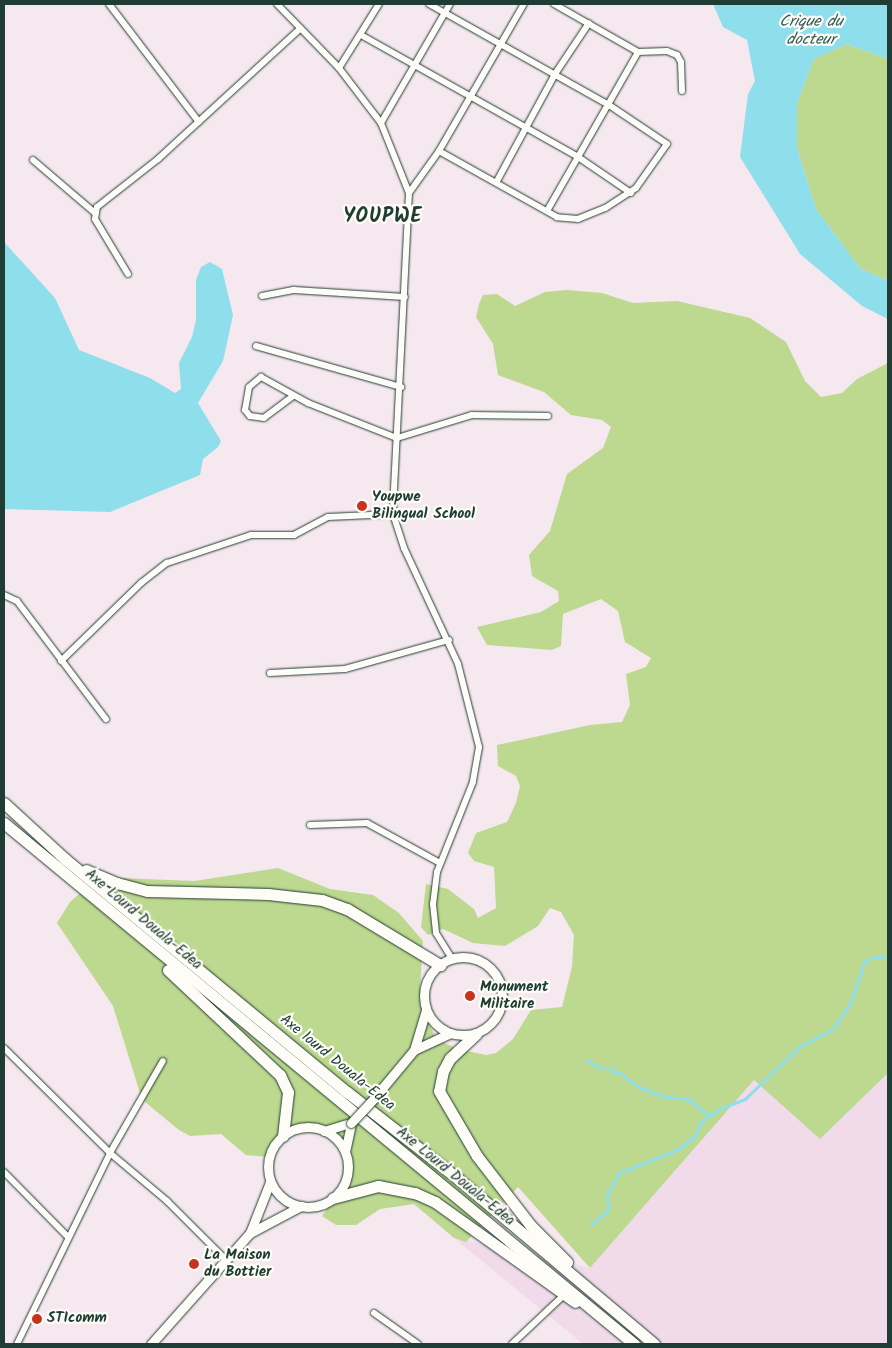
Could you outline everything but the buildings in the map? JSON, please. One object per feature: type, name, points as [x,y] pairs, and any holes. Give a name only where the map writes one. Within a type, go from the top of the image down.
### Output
[{"type":"highway","name":"Axe lourd Douala-Edea","points":[[4,804],[65,859],[654,1344]]},
{"type":"highway","name":"Axe Lourd Douala-Edea","points":[[4,823],[129,929],[634,1344]]},
{"type":"highway","points":[[65,859],[98,876],[147,891],[268,894],[322,900],[360,916],[440,965]]},
{"type":"highway","points":[[129,929],[188,991],[280,1075],[288,1092],[283,1136]]},
{"type":"highway","points":[[476,1034],[450,1058],[442,1071],[439,1090],[446,1106],[477,1156],[532,1226],[602,1300]]},
{"type":"highway","points":[[333,1198],[378,1186],[415,1193],[435,1202],[563,1296],[593,1311]]},
{"type":"main road","points":[[324,1131],[350,1123],[374,1098],[414,1050],[426,1010],[426,985],[440,965],[452,959],[479,961],[498,979],[502,1006],[492,1022],[476,1034],[450,1033],[414,1050]]},
{"type":"main road","points":[[426,1010],[436,1024],[450,1033]]},
{"type":"main road","points":[[250,1233],[301,1206],[320,1205],[333,1198],[347,1173],[345,1152],[350,1123]]},
{"type":"main road","points":[[151,1344],[250,1233],[270,1182],[269,1156],[283,1136],[309,1127],[324,1131],[339,1142],[345,1152]]},
{"type":"main road","points":[[270,1182],[278,1193],[301,1206]]},
{"type":"street","points":[[109,4],[199,122]]},
{"type":"street","points":[[277,4],[339,68],[381,123],[409,193],[394,514],[404,548],[449,640],[473,717],[479,747],[473,782],[440,863],[432,917],[436,933],[452,959]]},
{"type":"street","points":[[339,68],[379,4]]},
{"type":"street","points":[[429,4],[609,105],[667,144],[643,182],[630,193],[598,212],[578,219],[557,217],[497,181],[438,151]]},
{"type":"street","points":[[381,123],[450,4]]},
{"type":"street","points":[[409,193],[438,151],[524,4]]},
{"type":"street","points":[[554,4],[638,52],[667,51],[677,56],[681,62],[682,90]]},
{"type":"street","points":[[497,181],[555,74],[588,22]]},
{"type":"street","points":[[94,213],[96,207],[158,159],[300,29]]},
{"type":"street","points":[[361,35],[470,96],[526,130],[578,157],[630,193]]},
{"type":"street","points":[[547,210],[638,52]]},
{"type":"street","points":[[33,160],[94,213],[128,274]]},
{"type":"street","points":[[262,296],[294,290],[405,297]]},
{"type":"street","points":[[256,346],[401,387]]},
{"type":"street","points":[[293,396],[264,418],[250,416],[245,410],[249,387],[256,378],[266,378],[293,396],[397,438],[472,415],[548,416]]},
{"type":"street","points":[[61,661],[140,583],[167,563],[251,535],[294,535],[328,517],[394,514]]},
{"type":"street","points":[[4,595],[17,601],[106,719]]},
{"type":"street","points":[[270,673],[345,669],[449,640]]},
{"type":"street","points":[[310,825],[367,823],[440,863]]},
{"type":"street","points":[[4,1048],[110,1153],[167,1201],[226,1260]]},
{"type":"street","points":[[17,1344],[110,1153],[162,1061]]},
{"type":"street","points":[[4,1172],[68,1237]]},
{"type":"street","points":[[512,1344],[563,1296]]},
{"type":"street","points":[[374,1313],[418,1344]]},
{"type":"shaded area","points":[[888,1073],[888,1344],[583,1344],[454,1238],[590,1268],[754,1080],[820,1139]]},
{"type":"green space","points":[[847,44],[888,59],[888,281],[860,268],[816,209],[797,148],[797,103],[814,59]]},
{"type":"green space","points":[[567,290],[602,293],[633,303],[677,301],[750,318],[786,342],[805,381],[821,397],[842,393],[857,379],[888,363],[888,1073],[820,1139],[754,1080],[590,1268],[518,1187],[466,1242],[454,1238],[414,1204],[380,1209],[356,1225],[336,1225],[322,1216],[344,1184],[347,1162],[345,1152],[332,1135],[309,1127],[295,1129],[277,1141],[269,1157],[246,1155],[221,1134],[190,1136],[179,1130],[145,1102],[140,1093],[113,1006],[57,923],[70,902],[100,876],[120,884],[120,878],[194,881],[278,868],[330,889],[373,895],[399,913],[423,941],[420,989],[426,1020],[437,1039],[457,1049],[486,1055],[496,1053],[513,1039],[531,1010],[562,1007],[572,967],[574,935],[561,912],[550,908],[538,926],[505,946],[473,943],[443,929],[428,935],[421,927],[426,884],[448,889],[474,909],[478,918],[496,908],[494,867],[474,861],[468,853],[476,833],[507,822],[516,803],[520,786],[516,776],[498,766],[497,745],[590,725],[622,722],[630,705],[626,674],[646,667],[651,658],[625,642],[618,611],[601,599],[563,614],[561,646],[552,650],[487,645],[477,627],[541,612],[559,601],[558,591],[532,576],[529,555],[550,531],[567,474],[603,448],[611,427],[602,420],[571,415],[544,392],[498,375],[493,344],[476,317],[479,304],[483,295],[497,294],[515,306],[545,292]]},
{"type":"water","name":"Crique du docteur","points":[[713,4],[888,4],[888,59],[847,44],[814,59],[797,103],[797,148],[816,209],[860,268],[888,281],[888,319],[862,306],[800,254],[740,157],[748,94],[755,81],[747,40],[723,27]]},
{"type":"water","points":[[4,242],[55,298],[79,350],[150,378],[175,393],[181,389],[179,363],[192,337],[196,320],[196,280],[201,267],[210,262],[222,269],[233,315],[223,361],[198,403],[221,441],[218,447],[203,459],[200,475],[110,512],[4,509]]},
{"type":"waterway","points":[[591,1225],[608,1210],[607,1195],[619,1173],[677,1150],[695,1136],[701,1122],[719,1109],[745,1099],[799,1047],[834,1028],[851,1002],[864,962],[871,958],[888,956]]},
{"type":"waterway","points":[[587,1060],[600,1068],[614,1068],[614,1073],[620,1073],[639,1087],[667,1097],[689,1099],[708,1115]]},
{"type":"place","name":"Youpwe Bilingual School","points":[[362,506]]},
{"type":"place","name":"Monument Militaire","points":[[470,996]]},
{"type":"place","name":"La Maison du Bottier","points":[[194,1264]]},
{"type":"place","name":"STIcomm","points":[[37,1319]]},
{"type":"district","name":"YOUPWE","points":[[383,217]]}]
